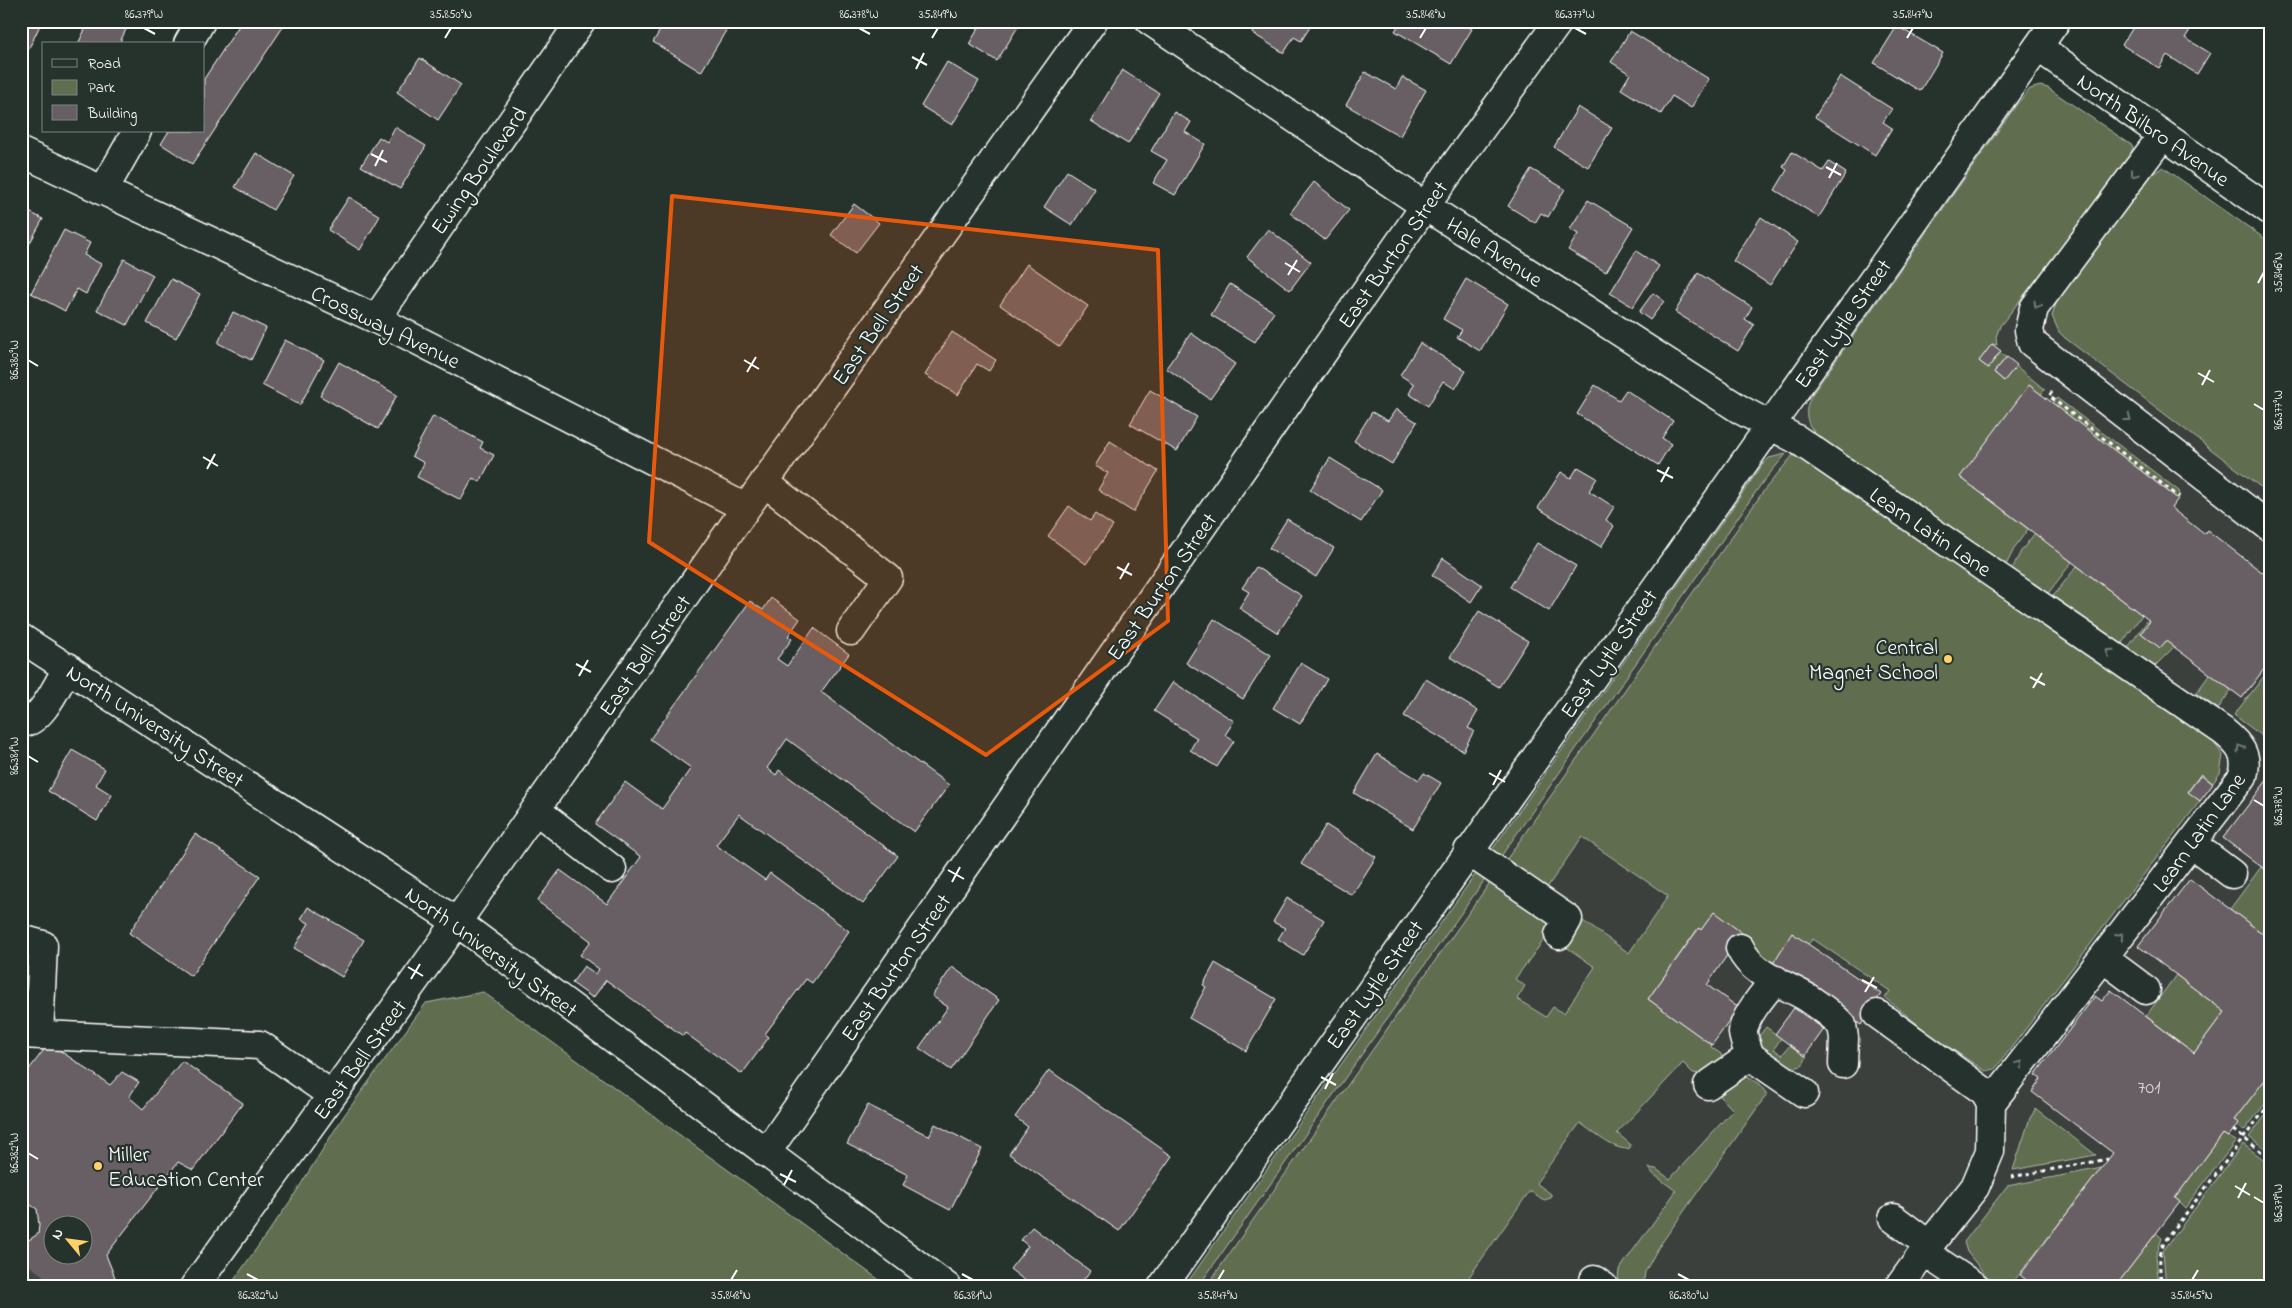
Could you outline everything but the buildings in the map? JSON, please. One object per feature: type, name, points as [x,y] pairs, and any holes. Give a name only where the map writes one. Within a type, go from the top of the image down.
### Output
[{"type":"street","points":[[189,42],[201,21]]},
{"type":"street","name":"Ewing Boulevard","points":[[376,320],[581,21]]},
{"type":"street","name":"East Bell Street","points":[[194,1287],[458,922],[764,482],[1093,21]]},
{"type":"street","name":"Hale Avenue","points":[[1150,21],[1425,206],[1741,410],[1769,425]]},
{"type":"street","name":"East Burton Street","points":[[766,1153],[1425,206],[1559,21]]},
{"type":"street","name":"East Lytle Street","points":[[1162,1287],[1468,851],[2056,21]]},
{"type":"street","name":"North Bilbro Avenue","points":[[2038,47],[2271,211]]},
{"type":"street","points":[[103,191],[136,132]]},
{"type":"street","points":[[2163,135],[2034,308],[2029,330],[2032,343],[2271,528]]},
{"type":"street","name":"Crossway Avenue","points":[[21,152],[376,320],[746,508]]},
{"type":"street","name":"Learn Latin Lane","points":[[1769,425],[1806,445],[2224,731],[2238,742],[2245,756],[2244,776],[1991,1103]]},
{"type":"street","points":[[764,482],[888,578],[851,631]]},
{"type":"street","name":"North University Street","points":[[21,638],[458,922],[946,1287]]},
{"type":"street","points":[[21,723],[34,720],[43,710],[68,667]]},
{"type":"street","points":[[536,810],[612,869]]},
{"type":"street","points":[[2192,844],[2232,874]]},
{"type":"street","points":[[1468,851],[1568,920],[1559,935]]},
{"type":"street","points":[[21,938],[42,945],[30,1035],[260,1045],[332,1095]]},
{"type":"street","points":[[1740,948],[1745,960],[1754,968],[1809,999],[1842,1025],[1844,1038],[1843,1064]]},
{"type":"street","points":[[2104,958],[2146,990]]},
{"type":"street","points":[[1750,1056],[1743,1032],[1746,1021],[1766,990],[1776,980]]},
{"type":"street","points":[[1877,1014],[1985,1092],[1991,1103],[1990,1151],[1975,1187],[1899,1287]]},
{"type":"street","points":[[1728,1041],[1804,1093]]},
{"type":"street","points":[[1708,1085],[1750,1056]]},
{"type":"street","points":[[1893,1218],[1976,1287]]},
{"type":"path","points":[[2052,398],[2179,497]]},
{"type":"path","points":[[2162,1287],[2158,1262],[2159,1252],[2165,1241],[2271,1102]]},
{"type":"path","points":[[2233,1130],[2271,1159]]},
{"type":"path","points":[[2011,1177],[2108,1159]]},
{"type":"highlighted area","points":[[672,196],[1158,250],[1168,621],[986,755],[649,542]]},
{"type":"shaded area","name":"Central Magnet School","points":[[2040,86],[2048,88],[2133,146],[2271,245],[2271,1287],[1184,1287],[2017,104],[2030,89]]},
{"type":"green space","points":[[2040,86],[2048,88],[2133,146],[2131,155],[2105,191],[2000,326],[1996,337],[1997,345],[1992,344],[1979,361],[1988,368],[2000,353],[2006,357],[1994,373],[2004,381],[2016,366],[2044,389],[1960,477],[2028,529],[2015,547],[2005,567],[1823,441],[1813,431],[1807,419],[1807,407],[1813,393],[2017,104],[2030,89]]},
{"type":"green space","points":[[2163,167],[2271,243],[2271,495],[2065,338],[2059,332],[2052,316],[2058,298],[2141,187],[2150,176]]},
{"type":"green space","points":[[2057,398],[2179,491],[2178,499],[2052,403]]},
{"type":"green space","points":[[1786,454],[1762,483],[1497,862],[1489,854],[1763,464],[1769,458]]},
{"type":"green space","points":[[1794,454],[2211,739],[2223,755],[2220,773],[2213,783],[2201,774],[2188,791],[2200,801],[1995,1069],[1986,1071],[1931,1035],[1885,998],[1890,991],[1813,939],[1808,944],[1772,965],[1742,933],[1714,913],[1701,930],[1698,928],[1648,999],[1712,1045],[1711,1047],[1721,1054],[1722,1060],[1702,1074],[1693,1073],[1683,1063],[1617,1133],[1630,1144],[1630,1148],[1624,1149],[1611,1144],[1580,1123],[1536,1183],[1551,1194],[1551,1198],[1544,1200],[1529,1192],[1462,1287],[1206,1287],[1491,881],[1558,921],[1515,979],[1525,986],[1517,999],[1546,1017],[1553,1007],[1564,1013],[1595,967],[1562,944],[1580,919],[1629,953],[1668,896],[1582,837],[1544,892],[1502,866],[1765,489]]},
{"type":"green space","points":[[2035,533],[2072,562],[2046,596],[2011,572],[2021,551]]},
{"type":"green space","points":[[2077,566],[2142,615],[2120,646],[2051,599]]},
{"type":"green space","points":[[2148,620],[2150,621],[2141,633],[2160,647],[2166,641],[2174,647],[2152,669],[2126,650]]},
{"type":"green space","points":[[2271,667],[2271,743],[2234,715]]},
{"type":"green space","points":[[2210,674],[2231,690],[2218,709],[2196,693]]},
{"type":"green space","points":[[2261,867],[2271,874],[2271,940],[2230,909]]},
{"type":"green space","points":[[1479,869],[1488,875],[1198,1287],[1184,1287]]},
{"type":"green space","points":[[2176,975],[2225,1012],[2194,1053],[2146,1016]]},
{"type":"green space","points":[[483,992],[889,1287],[229,1287],[291,1200],[343,1117],[426,1003]]},
{"type":"green space","points":[[1766,1027],[1781,1038],[1774,1049],[1782,1055],[1790,1045],[1807,1053],[1804,1063],[1799,1067],[1784,1064],[1755,1041]]},
{"type":"green space","points":[[2271,1072],[2271,1096],[2244,1131],[2237,1126],[2238,1123],[2234,1120]]},
{"type":"green space","points":[[1746,1076],[1759,1084],[1767,1094],[1658,1248],[1645,1272],[1643,1287],[1621,1286],[1618,1280],[1619,1270],[1676,1191],[1653,1174],[1649,1168],[1656,1169],[1670,1179],[1733,1110],[1720,1096],[1721,1092]]},
{"type":"green space","points":[[2271,1108],[2271,1153],[2249,1137]]},
{"type":"green space","points":[[2036,1109],[2096,1155],[2013,1170],[2030,1118]]},
{"type":"green space","points":[[2223,1134],[2236,1141],[2185,1208],[2175,1198]]},
{"type":"green space","points":[[2243,1144],[2271,1165],[2271,1287],[2166,1287],[2163,1251]]},
{"type":"green space","points":[[2102,1168],[2011,1285],[1987,1277],[1967,1252],[1964,1242],[2007,1186]]},
{"type":"green space","points":[[2156,1233],[2162,1238],[2156,1256],[2159,1287],[2115,1287]]},
{"type":"tunnel","points":[[21,1277],[35,1287]]},
{"type":"place","name":"Central Magnet School","points":[[1948,659]]},
{"type":"place","name":"Miller Education Center","points":[[98,1166]]}]
